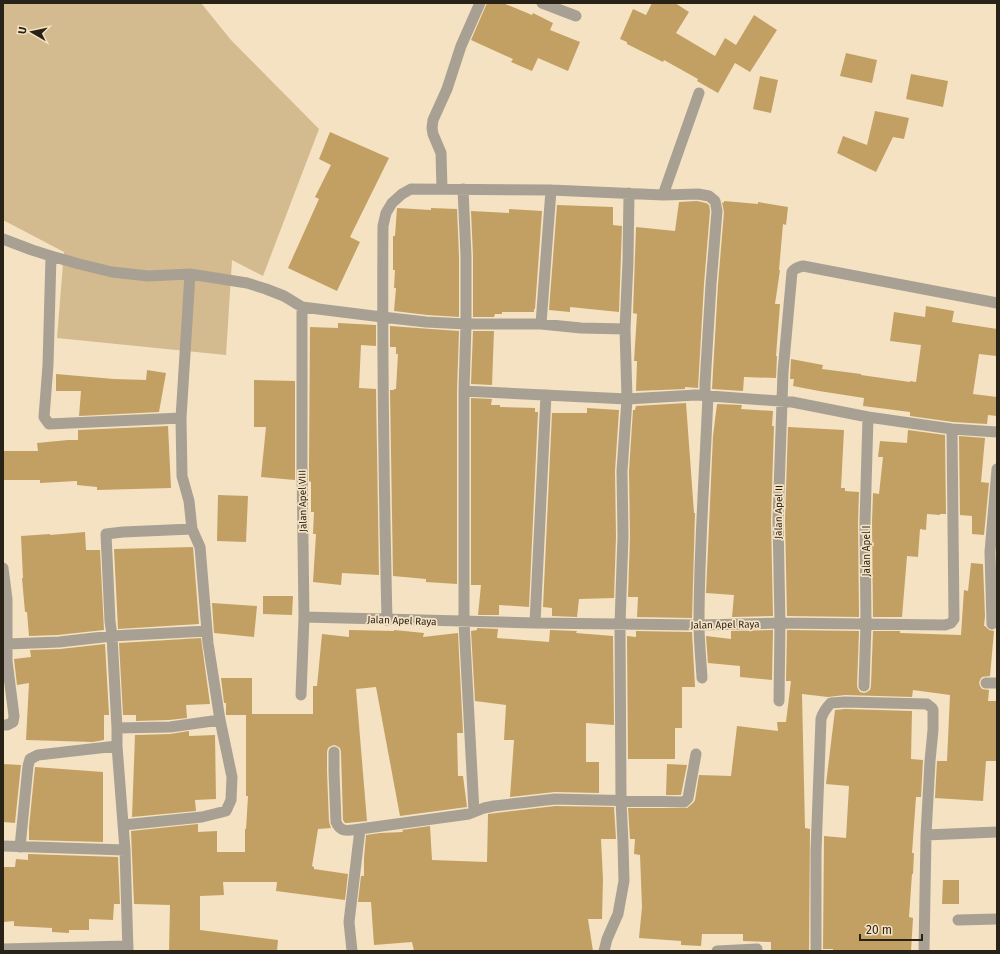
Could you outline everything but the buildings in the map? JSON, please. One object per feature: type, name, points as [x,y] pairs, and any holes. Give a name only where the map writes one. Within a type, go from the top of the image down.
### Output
[{"type":"street","points":[[442,189],[441,153],[433,134],[433,120],[447,88],[461,46],[480,3]]},
{"type":"street","points":[[542,3],[576,16]]},
{"type":"street","points":[[663,195],[699,93]]},
{"type":"street","points":[[386,620],[382,317],[383,226],[386,213],[392,203],[402,194],[410,190],[442,189],[551,190],[663,195],[698,194],[709,196],[715,200],[717,211],[705,384],[707,395],[706,458],[701,525],[699,625],[702,678]]},
{"type":"street","points":[[463,190],[466,256],[464,391],[464,622],[474,812]]},
{"type":"street","points":[[541,324],[551,190]]},
{"type":"street","points":[[604,951],[618,914],[624,881],[621,801],[620,624],[623,536],[622,471],[627,399],[625,330],[629,193]]},
{"type":"street","points":[[3,239],[51,256],[112,272],[148,276],[190,274],[247,283],[284,296],[302,307],[426,322],[466,324],[541,324],[625,330]]},
{"type":"street","points":[[51,256],[48,365],[44,417],[49,424],[181,418]]},
{"type":"street","name":"Jalan Apel II","points":[[779,701],[780,623],[778,520],[783,372],[792,272],[798,267],[810,267],[997,303]]},
{"type":"street","points":[[123,824],[202,816],[226,810],[231,800],[232,777],[220,720],[208,643],[200,547],[192,529],[189,501],[182,476],[181,418],[190,274]]},
{"type":"street","name":"Jalan Apel VIII","points":[[301,695],[304,617],[302,307]]},
{"type":"street","points":[[464,391],[627,399],[707,395],[792,402],[868,417],[952,429],[997,432]]},
{"type":"street","points":[[535,623],[546,395]]},
{"type":"street","name":"Jalan Apel I","points":[[864,686],[868,417]]},
{"type":"street","name":"Jalan Apel Raya","points":[[304,617],[464,622],[699,625],[780,623],[950,624],[954,619],[952,429]]},
{"type":"street","points":[[992,624],[990,552],[997,470]]},
{"type":"street","points":[[3,949],[128,949],[125,850],[117,746],[106,534],[192,529]]},
{"type":"street","points":[[3,568],[7,598],[5,629],[7,661],[14,716],[13,722],[3,725]]},
{"type":"street","points":[[7,644],[59,642],[112,636],[207,631]]},
{"type":"street","points":[[986,683],[997,683]]},
{"type":"street","points":[[816,951],[816,852],[821,719],[823,713],[831,703],[845,702],[922,703],[927,704],[932,708],[934,713],[926,834],[924,951]]},
{"type":"street","points":[[117,728],[170,727],[220,720]]},
{"type":"street","points":[[20,847],[30,759],[38,755],[117,746]]},
{"type":"street","points":[[334,752],[336,822],[340,829],[344,830],[469,814],[494,806],[555,799],[684,802],[688,798],[696,754]]},
{"type":"street","points":[[352,951],[349,922],[360,829]]},
{"type":"street","points":[[926,834],[997,832]]},
{"type":"street","points":[[3,846],[125,850]]},
{"type":"street","points":[[958,920],[997,919]]},
{"type":"street","points":[[717,951],[758,949]]},
{"type":"shaded area","points":[[3,3],[201,3],[231,40],[319,129],[263,276],[232,260],[226,355],[57,338],[64,252],[3,220]]}]
